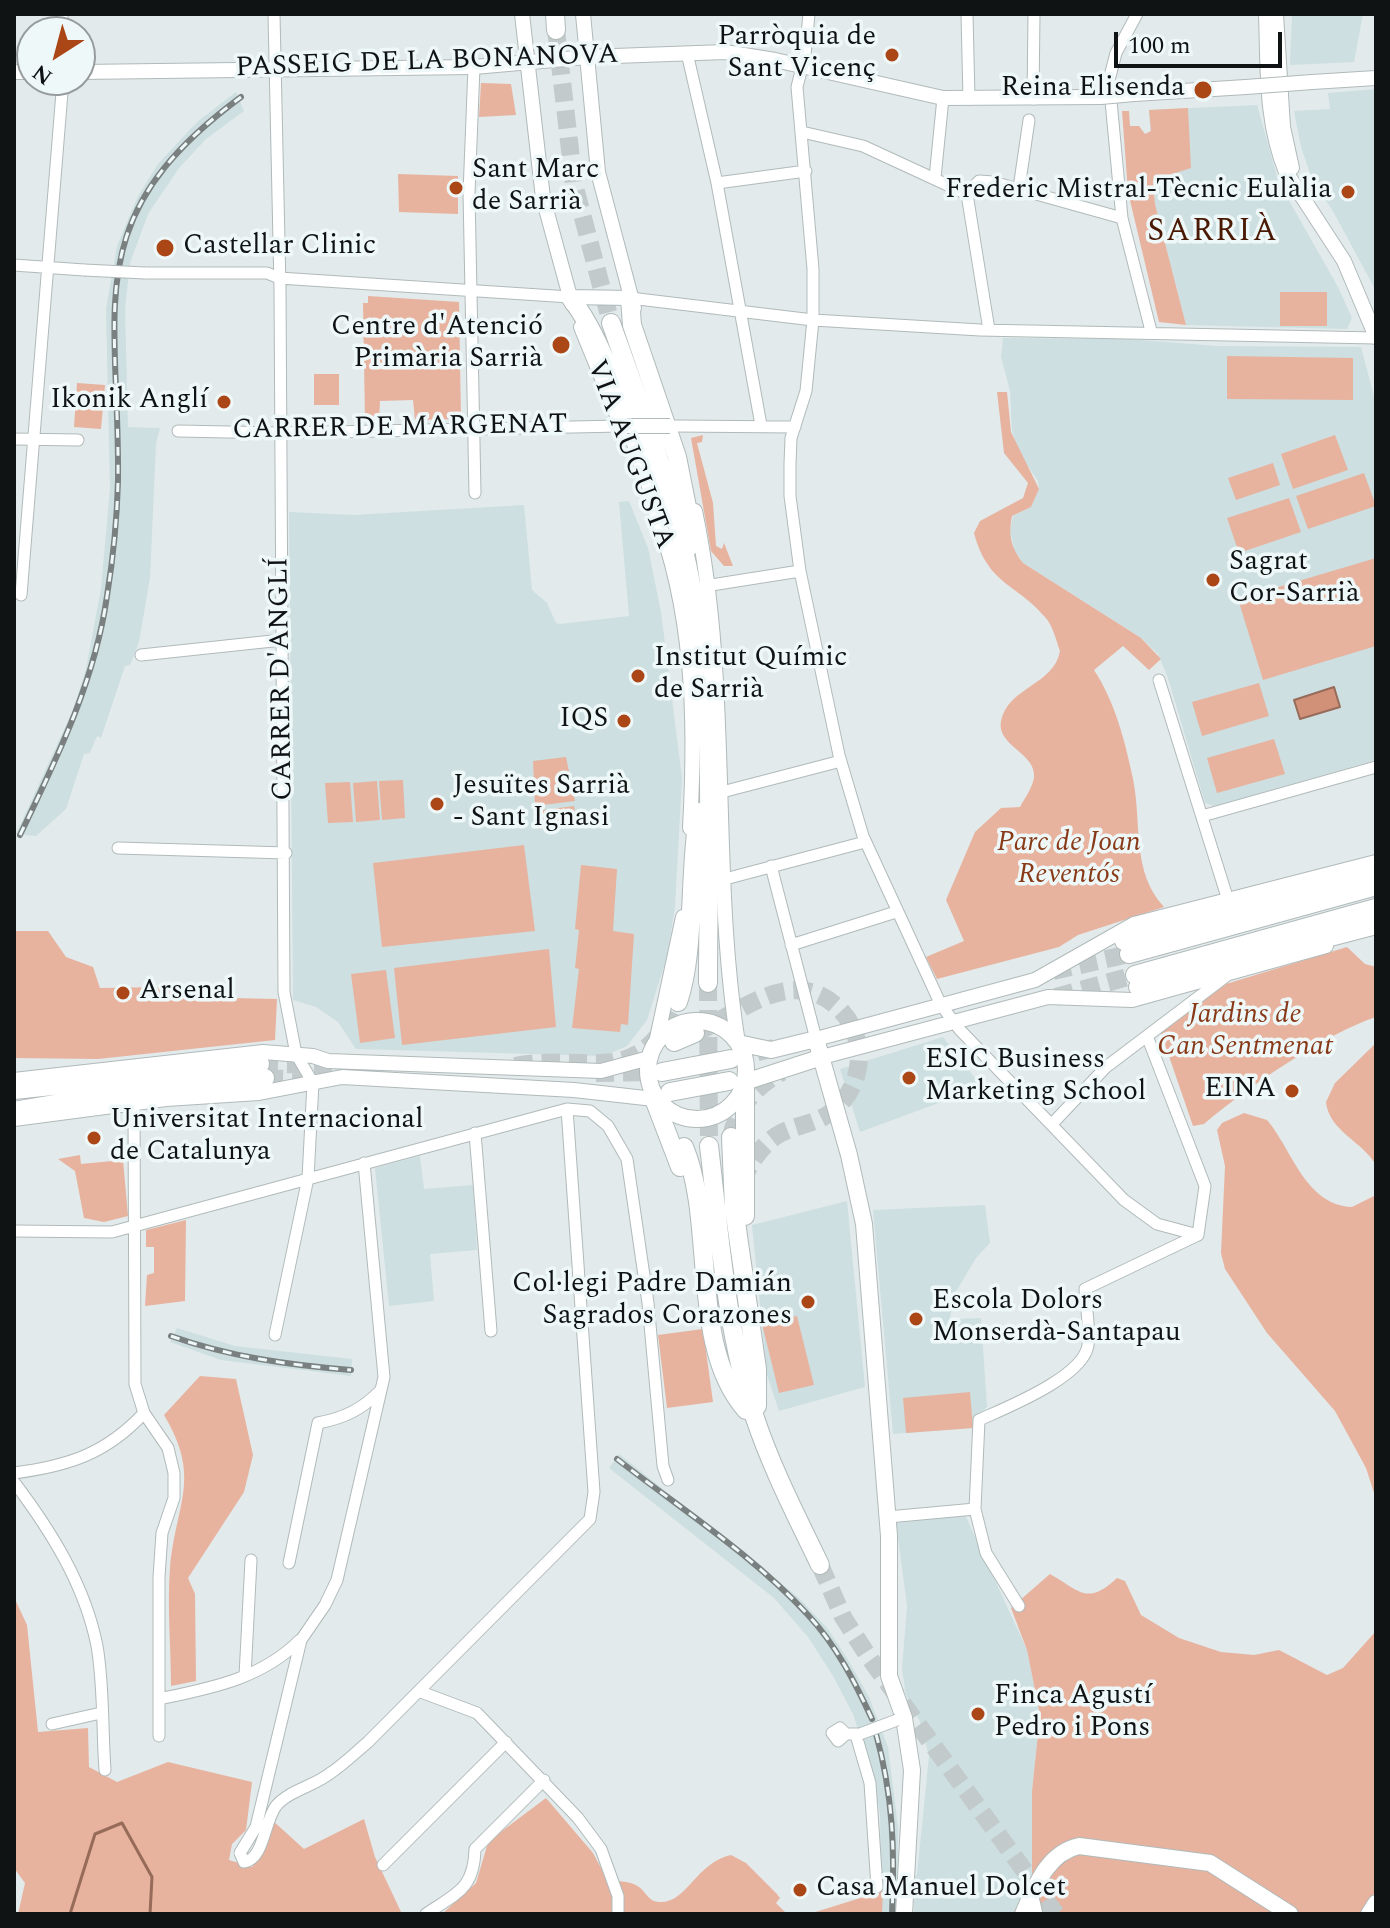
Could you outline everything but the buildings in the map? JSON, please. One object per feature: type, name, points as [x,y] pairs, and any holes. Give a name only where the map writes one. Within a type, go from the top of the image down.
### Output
[{"type":"highway","points":[[570,297],[582,312],[661,512],[686,557]]},
{"type":"highway","points":[[630,298],[632,325],[686,491],[690,522],[686,557]]},
{"type":"highway","points":[[611,323],[653,439],[686,557],[701,646],[708,778],[708,983]]},
{"type":"highway","points":[[678,1002],[685,976],[692,860],[708,778]]},
{"type":"highway","points":[[1376,872],[1126,948],[1376,886]]},
{"type":"highway","points":[[1376,908],[1136,981],[1376,928]]},
{"type":"highway","points":[[660,1054],[695,1033]]},
{"type":"highway","points":[[660,1054],[734,1051]]},
{"type":"highway","points":[[14,1090],[262,1071],[14,1111]]},
{"type":"highway","points":[[705,1276],[693,1244],[685,1183],[662,1095],[737,1081],[751,1335]]},
{"type":"highway","points":[[731,1137],[734,1208],[758,1382],[756,1421]]},
{"type":"highway","points":[[709,1146],[725,1283],[739,1361],[756,1421],[820,1565]]},
{"type":"highway","points":[[684,1147],[695,1178],[705,1276],[722,1367],[740,1403],[756,1421]]},
{"type":"highway","points":[[734,1208],[740,1186]]},
{"type":"main road","points":[[692,1021],[721,1027],[734,1051],[745,1062],[727,1110],[707,1119],[685,1118],[648,1081],[670,1028],[692,1021]]},
{"type":"main road","points":[[734,1051],[771,1050],[816,1039],[862,1212],[888,1517],[889,1676],[912,1770],[904,1914]]},
{"type":"main road","points":[[737,1081],[822,1057]]},
{"type":"main road","points":[[1023,1914],[1032,1893],[1057,1855],[1079,1846],[1210,1863],[1290,1914]]},
{"type":"main road","points":[[1369,1914],[1376,1903]]},
{"type":"street","name":"CARRER D'ANGLÍ","points":[[274,14],[286,853],[284,992],[285,1013],[296,1054],[313,1083]]},
{"type":"street","name":"VIA AUGUSTA","points":[[522,14],[525,63],[543,198],[570,297],[624,426],[661,527],[688,647],[693,773],[685,897],[660,1054]]},
{"type":"street","name":"VIA AUGUSTA","points":[[583,14],[598,172],[630,298],[672,426],[698,522],[717,688],[727,965],[734,1051]]},
{"type":"street","points":[[809,14],[797,87],[806,171],[813,320],[806,391],[790,447],[789,488],[800,571],[841,761],[865,842],[941,1005],[953,1022],[1143,1215],[1157,1224],[1198,1235]]},
{"type":"street","points":[[967,14],[969,99]]},
{"type":"street","points":[[1033,99],[1034,14]]},
{"type":"street","points":[[1137,14],[1116,53],[1109,80],[1122,218],[1151,331]]},
{"type":"street","points":[[14,265],[145,273],[267,273],[279,278],[570,297],[630,298],[813,320],[989,330],[1376,338],[1344,261],[1286,172],[1273,132],[1266,14]]},
{"type":"street","points":[[1276,14],[1283,127],[1298,191]]},
{"type":"street","name":"PASSEIG DE LA BONANOVA","points":[[96,72],[474,67],[588,57],[725,52],[943,98],[969,99],[1101,97],[1376,78]]},
{"type":"street","points":[[687,53],[717,183],[761,425]]},
{"type":"street","points":[[474,67],[469,193],[475,493]]},
{"type":"street","points":[[21,595],[62,96]]},
{"type":"street","points":[[935,178],[943,98]]},
{"type":"street","points":[[1019,188],[1029,120]]},
{"type":"street","points":[[802,132],[863,146],[967,194]]},
{"type":"street","points":[[717,183],[806,171]]},
{"type":"street","points":[[967,194],[982,180],[1122,218]]},
{"type":"street","points":[[967,194],[989,330]]},
{"type":"street","points":[[624,426],[795,427]]},
{"type":"street","name":"CARRER DE MARGENAT","points":[[178,431],[278,433],[624,426]]},
{"type":"street","points":[[14,439],[78,440]]},
{"type":"street","points":[[705,586],[800,571]]},
{"type":"street","points":[[141,655],[282,640]]},
{"type":"street","points":[[1159,680],[1228,900]]},
{"type":"street","points":[[722,792],[841,761]]},
{"type":"street","points":[[1202,816],[1376,767]]},
{"type":"street","points":[[725,879],[865,842]]},
{"type":"street","points":[[118,848],[286,853]]},
{"type":"street","points":[[771,866],[816,1039],[1035,980],[1134,924],[1376,862]]},
{"type":"street","points":[[791,945],[896,912]]},
{"type":"street","points":[[822,1057],[1048,997],[1132,1000],[1227,975],[1376,928]]},
{"type":"street","points":[[1052,1124],[1106,1067],[1227,975]]},
{"type":"street","points":[[1147,1036],[1205,1186],[1198,1235]]},
{"type":"street","points":[[14,1080],[263,1052],[399,1066],[601,1071],[660,1054]]},
{"type":"street","points":[[14,1119],[134,1103],[259,1093],[342,1077],[662,1095]]},
{"type":"street","points":[[275,1335],[308,1178],[313,1083]]},
{"type":"street","points":[[134,1103],[135,1384],[144,1413],[163,1439],[174,1473],[174,1498],[162,1533],[160,1562],[159,1736]]},
{"type":"street","points":[[14,1231],[112,1232],[567,1109],[590,1111],[608,1126],[627,1159],[648,1303],[663,1466],[668,1480]]},
{"type":"street","points":[[301,1640],[256,1827],[240,1853],[244,1862],[252,1860],[260,1851],[264,1829],[278,1803],[329,1775],[421,1692],[590,1519],[594,1492],[567,1109]]},
{"type":"street","points":[[475,1133],[491,1331]]},
{"type":"street","points":[[159,1699],[245,1676],[271,1665],[301,1640],[325,1605],[337,1580],[381,1391],[384,1358],[364,1163]]},
{"type":"street","points":[[1019,1606],[986,1553],[975,1509],[979,1420],[1032,1396],[1082,1361],[1088,1346],[1085,1289],[1198,1235]]},
{"type":"street","points":[[289,1563],[318,1423],[341,1419],[365,1406],[381,1391]]},
{"type":"street","points":[[14,1473],[70,1464],[129,1429],[144,1413]]},
{"type":"street","points":[[14,1482],[55,1540],[88,1611],[97,1649],[105,1770]]},
{"type":"street","points":[[888,1517],[975,1509]]},
{"type":"street","points":[[245,1676],[251,1560]]},
{"type":"street","points":[[421,1692],[477,1713],[544,1780],[601,1849],[618,1896],[618,1914]]},
{"type":"street","points":[[52,1724],[101,1713]]},
{"type":"street","points":[[877,1887],[870,1783],[854,1734],[900,1719]]},
{"type":"street","points":[[383,1865],[506,1742]]},
{"type":"street","points":[[426,1914],[465,1887],[474,1874],[475,1849],[544,1780]]},
{"type":"street","points":[[1032,1893],[1037,1914]]},
{"type":"shaded area","points":[[1292,14],[1363,14],[1354,62],[1290,65]]},
{"type":"shaded area","name":"Frederic Mistral-Tècnic Eulàlia","points":[[1376,89],[1376,291],[1312,179],[1301,147],[1294,111],[1330,109],[1328,93]]},
{"type":"shaded area","points":[[236,92],[244,111],[206,139],[179,168],[148,214],[130,263],[125,309],[128,427],[160,428],[156,444],[150,578],[139,642],[130,665],[125,666],[101,738],[97,736],[90,753],[84,754],[66,809],[36,836],[16,834],[73,710],[86,669],[101,589],[110,489],[106,309],[117,246],[138,196],[158,164],[197,122]]},
{"type":"shaded area","points":[[1257,105],[1279,183],[1338,287],[1352,318],[1347,329],[1186,325],[1155,204],[1149,110]]},
{"type":"shaded area","name":"Sagrat Cor-Sarrià","points":[[1003,338],[1129,339],[1216,346],[1361,347],[1376,404],[1376,760],[1214,806],[1205,803],[1158,654],[1141,638],[1023,563],[1015,552],[1010,531],[1013,516],[1031,507],[1039,489],[1038,481],[1020,455],[1012,431],[1010,391],[1001,357]]},
{"type":"shaded area","name":"Jesuïtes Sarrià - Sant Ignasi","points":[[629,501],[648,548],[661,612],[682,778],[675,907],[667,957],[647,1020],[627,1046],[604,1056],[356,1049],[338,1022],[316,1007],[293,1000],[289,512],[353,515],[524,505],[532,590],[547,603],[556,623],[560,624],[629,616],[619,502]]},
{"type":"shaded area","points":[[1334,687],[1340,707],[1300,719],[1294,700]]},
{"type":"shaded area","name":"ESIC Business Marketing School","points":[[943,1037],[982,1087],[860,1132],[840,1069]]},
{"type":"shaded area","points":[[420,1156],[424,1189],[473,1185],[477,1250],[430,1254],[434,1301],[389,1306],[375,1168]]},
{"type":"shaded area","name":"Col·legi Padre Damián Sagrados Corazones","points":[[847,1201],[865,1387],[779,1411],[767,1375],[752,1225]]},
{"type":"shaded area","name":"Escola Dolors Monserdà-Santapau","points":[[985,1205],[990,1243],[976,1258],[954,1295],[950,1319],[981,1318],[987,1407],[976,1417],[973,1428],[893,1434],[873,1210]]},
{"type":"shaded area","points":[[177,1328],[235,1346],[352,1359],[351,1376],[221,1360],[170,1342]]},
{"type":"shaded area","points":[[619,1454],[798,1597],[828,1629],[847,1658],[869,1697],[888,1747],[898,1827],[897,1914],[882,1914],[880,1815],[874,1778],[853,1714],[833,1676],[808,1637],[774,1598],[609,1468]]},
{"type":"shaded area","name":"Finca Agustí Pedro i Pons","points":[[965,1515],[1027,1650],[1040,1715],[1032,1791],[1032,1878],[1013,1914],[914,1914],[914,1877],[917,1875],[929,1756],[920,1722],[906,1695],[902,1669],[907,1606],[896,1523]]},
{"type":"green space","points":[[481,83],[511,84],[516,115],[479,117]]},
{"type":"green space","points":[[1188,108],[1191,168],[1153,180],[1155,204],[1186,325],[1159,322],[1128,192],[1122,111],[1129,111],[1130,126],[1139,126],[1145,134],[1151,131],[1149,110]]},
{"type":"green space","points":[[398,174],[458,176],[458,214],[399,212]]},
{"type":"green space","points":[[1280,292],[1327,292],[1327,326],[1280,326]]},
{"type":"green space","points":[[368,296],[459,302],[461,419],[415,420],[413,400],[380,401],[379,420],[365,420],[363,303],[368,303]]},
{"type":"green space","points":[[1227,356],[1353,358],[1353,400],[1227,399]]},
{"type":"green space","points":[[314,374],[339,374],[339,405],[314,405]]},
{"type":"green space","points":[[77,383],[105,385],[101,429],[74,427]]},
{"type":"green space","name":"Parc de Joan Reventós","points":[[997,392],[1007,392],[1011,432],[1039,489],[1031,507],[1012,516],[1010,529],[1013,547],[1019,557],[1023,563],[1141,638],[1161,659],[1149,670],[1123,646],[1094,670],[1108,695],[1123,736],[1136,796],[1142,863],[1146,878],[1164,907],[1078,935],[1059,947],[937,979],[926,957],[964,941],[946,900],[975,832],[1001,808],[1020,807],[1034,778],[1029,762],[1001,730],[1005,710],[1012,700],[1049,672],[1060,651],[1048,621],[995,573],[980,550],[974,533],[980,521],[1023,498],[1028,483],[1004,453]]},
{"type":"green space","points":[[703,435],[702,442],[697,443],[713,503],[716,546],[722,549],[724,543],[733,566],[724,566],[711,551],[691,438]]},
{"type":"green space","points":[[1335,435],[1348,470],[1293,489],[1281,454]]},
{"type":"green space","points":[[1273,463],[1280,485],[1236,500],[1228,478]]},
{"type":"green space","points":[[1364,473],[1376,506],[1308,529],[1296,496]]},
{"type":"green space","points":[[1289,498],[1301,532],[1239,553],[1227,518]]},
{"type":"green space","points":[[1376,558],[1376,646],[1263,680],[1238,599]]},
{"type":"green space","points":[[1259,683],[1269,716],[1202,736],[1192,702]]},
{"type":"green space","points":[[1274,739],[1285,774],[1217,793],[1207,758]]},
{"type":"green space","points":[[566,757],[575,801],[535,806],[533,761]]},
{"type":"green space","points":[[403,780],[405,818],[382,820],[379,781]]},
{"type":"green space","points":[[377,781],[380,820],[356,822],[353,783]]},
{"type":"green space","points":[[350,782],[353,822],[328,823],[325,783]]},
{"type":"green space","points":[[574,806],[577,824],[538,829],[535,811]]},
{"type":"green space","points":[[524,845],[535,931],[382,947],[373,863]]},
{"type":"green space","points":[[581,865],[617,869],[613,931],[634,934],[628,1025],[621,1024],[620,1032],[572,1028],[579,969],[575,968],[579,930],[575,929]]},
{"type":"green space","name":"Arsenal","points":[[14,931],[48,931],[66,957],[93,967],[100,988],[231,986],[232,998],[277,999],[275,1040],[98,1059],[14,1058]]},
{"type":"green space","name":"Jardins de Can Sentmenat","points":[[1347,947],[1365,964],[1376,967],[1376,1017],[1310,1049],[1241,1094],[1204,1124],[1193,1126],[1161,1033],[1226,984]]},
{"type":"green space","points":[[549,949],[556,1027],[402,1045],[394,968]]},
{"type":"green space","points":[[386,970],[395,1038],[360,1043],[351,974]]},
{"type":"green space","points":[[1376,1043],[1376,1165],[1333,1121],[1326,1102],[1335,1083]]},
{"type":"green space","points":[[1244,1113],[1267,1120],[1301,1174],[1322,1197],[1352,1207],[1376,1195],[1376,1499],[1366,1468],[1335,1411],[1267,1333],[1225,1269],[1221,1253],[1225,1166],[1217,1130],[1222,1123]]},
{"type":"green space","points":[[80,1155],[81,1164],[123,1160],[128,1216],[104,1222],[84,1218],[75,1171],[58,1159]]},
{"type":"green space","points":[[186,1220],[185,1301],[145,1306],[147,1275],[154,1273],[154,1247],[146,1247],[146,1230]]},
{"type":"green space","points":[[797,1316],[814,1385],[779,1393],[762,1324]]},
{"type":"green space","points":[[703,1329],[713,1402],[667,1408],[658,1335]]},
{"type":"green space","points":[[200,1376],[236,1379],[253,1455],[244,1492],[188,1578],[195,1594],[196,1681],[171,1686],[170,1568],[184,1491],[184,1474],[182,1457],[164,1415]]},
{"type":"green space","points":[[970,1392],[973,1428],[906,1433],[903,1398]]},
{"type":"green space","points":[[1050,1574],[1076,1590],[1091,1594],[1107,1587],[1117,1578],[1125,1581],[1141,1615],[1179,1638],[1221,1652],[1254,1655],[1279,1650],[1327,1675],[1343,1668],[1376,1631],[1376,1914],[1044,1914],[1042,1905],[1013,1914],[1032,1878],[1032,1791],[1040,1715],[1027,1650],[1011,1608]]},
{"type":"green space","points":[[14,1597],[27,1625],[38,1732],[88,1728],[89,1767],[117,1782],[168,1762],[252,1782],[246,1830],[232,1844],[229,1860],[252,1867],[262,1854],[272,1820],[304,1849],[364,1819],[375,1857],[402,1914],[18,1914],[25,1883],[14,1868]]},
{"type":"green space","points":[[546,1798],[593,1853],[608,1881],[632,1884],[653,1900],[669,1901],[685,1890],[708,1866],[731,1855],[746,1863],[776,1893],[780,1898],[776,1903],[787,1914],[442,1914],[476,1883],[487,1846],[494,1837]]},
{"type":"green space","points":[[883,1891],[882,1914],[809,1914]]},
{"type":"waterway","points":[[70,1914],[95,1834],[122,1823],[152,1877],[150,1914]]},
{"type":"tunnel","points":[[556,30],[574,184],[611,323]]},
{"type":"tunnel","points":[[1053,971],[1129,954]]},
{"type":"tunnel","points":[[1056,997],[1135,975]]},
{"type":"tunnel","points":[[708,983],[709,1146]]},
{"type":"tunnel","points":[[695,1033],[764,997],[800,990],[818,994],[835,1005],[847,1017],[854,1031],[859,1062],[856,1078],[840,1105],[827,1115],[770,1140],[756,1156],[743,1180]]},
{"type":"tunnel","points":[[515,1066],[610,1062],[629,1058],[646,1048],[662,1030],[678,1002]]},
{"type":"tunnel","points":[[731,1059],[774,1048]]},
{"type":"tunnel","points":[[260,1064],[339,1065]]},
{"type":"tunnel","points":[[596,1073],[662,1072]]},
{"type":"tunnel","points":[[731,1137],[738,1116],[749,1098],[782,1072]]},
{"type":"tunnel","points":[[265,1078],[318,1080]]},
{"type":"tunnel","points":[[820,1565],[843,1617],[868,1656],[1056,1914]]},
{"type":"railway","points":[[20,835],[73,718],[101,628],[116,525],[115,314],[119,268],[131,225],[153,183],[189,141],[241,97]]},
{"type":"railway","points":[[171,1336],[260,1359],[351,1370]]},
{"type":"railway","points":[[617,1459],[740,1552],[787,1593],[836,1651],[872,1719]]},
{"type":"railway","points":[[876,1734],[892,1823],[892,1914]]},
{"type":"place","name":"Parròquia de Sant Vicenç","points":[[892,55]]},
{"type":"place","name":"Reina Elisenda","points":[[1203,90]]},
{"type":"place","name":"Sant Marc de Sarrià","points":[[456,188]]},
{"type":"place","name":"Frederic Mistral-Tècnic Eulàlia","points":[[1348,192]]},
{"type":"place","name":"Castellar Clinic","points":[[165,248]]},
{"type":"place","name":"Centre d'Atenció Primària Sarrià","points":[[561,345]]},
{"type":"place","name":"Ikonik Anglí","points":[[224,402]]},
{"type":"place","name":"Sagrat Cor-Sarrià","points":[[1213,580]]},
{"type":"place","name":"Institut Químic de Sarrià","points":[[638,676]]},
{"type":"place","name":"IQS","points":[[624,721]]},
{"type":"place","name":"Jesuïtes Sarrià - Sant Ignasi","points":[[437,804]]},
{"type":"place","name":"Arsenal","points":[[123,993]]},
{"type":"place","name":"ESIC Business Marketing School","points":[[909,1078]]},
{"type":"place","name":"EINA","points":[[1292,1091]]},
{"type":"place","name":"Universitat Internacional de Catalunya","points":[[94,1138]]},
{"type":"place","name":"Col·legi Padre Damián Sagrados Corazones","points":[[808,1302]]},
{"type":"place","name":"Escola Dolors Monserdà-Santapau","points":[[916,1319]]},
{"type":"place","name":"Finca Agustí Pedro i Pons","points":[[978,1714]]},
{"type":"place","name":"Casa Manuel Dolcet","points":[[800,1890]]},
{"type":"district","name":"SARRIÀ","points":[[1213,234]]}]
